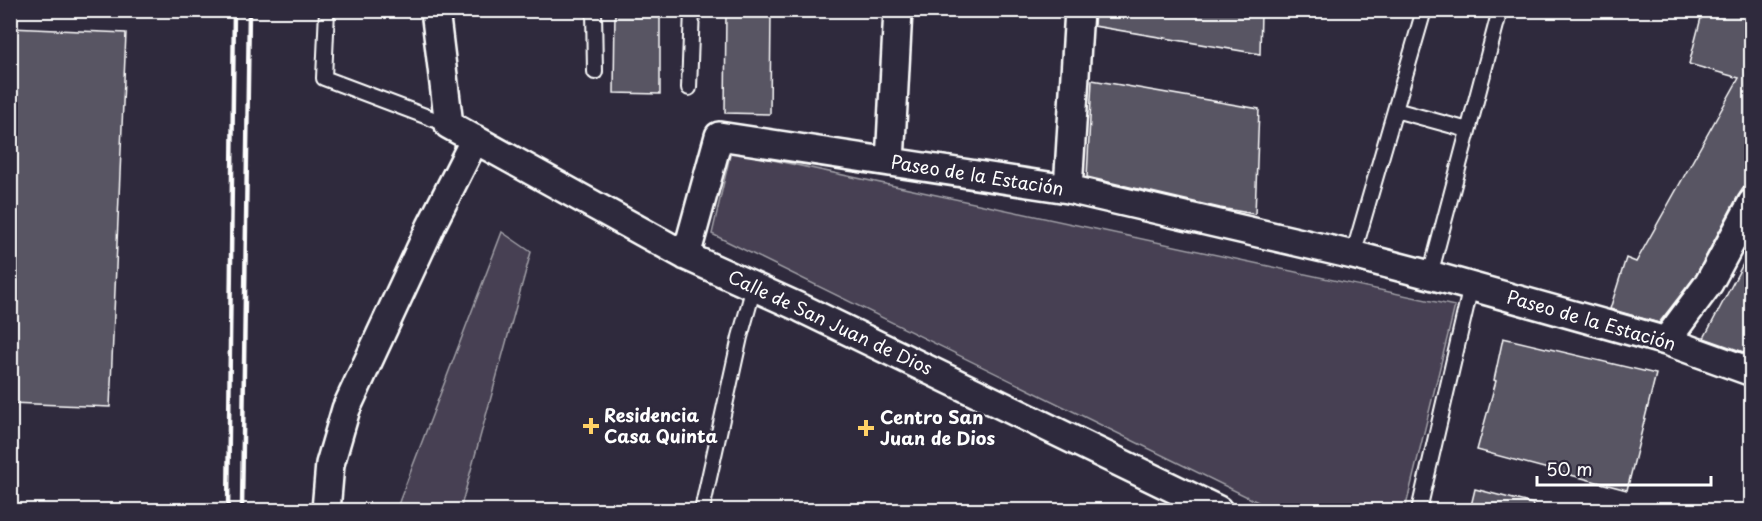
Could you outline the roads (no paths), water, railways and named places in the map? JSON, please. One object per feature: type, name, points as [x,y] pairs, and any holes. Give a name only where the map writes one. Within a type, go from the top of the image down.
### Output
[{"type":"street","points":[[435,10],[449,125]]},
{"type":"street","points":[[890,162],[898,10]]},
{"type":"street","points":[[1068,189],[1079,10]]},
{"type":"street","name":"Calle de San Juan de Dios","points":[[449,125],[686,256],[754,286],[1218,510]]},
{"type":"street","name":"Paseo de la Estación","points":[[686,256],[719,136],[1068,189],[1430,275],[1666,341],[1752,372]]},
{"type":"street","points":[[326,510],[330,464],[346,409],[431,226],[475,139]]},
{"type":"street","points":[[1666,341],[1709,283],[1752,203]]},
{"type":"lane","name":"Calle de San Juan de Dios","points":[[327,10],[324,78],[449,125]]},
{"type":"lane","points":[[594,10],[595,72]]},
{"type":"lane","points":[[689,88],[692,10]]},
{"type":"lane","points":[[1353,255],[1424,10]]},
{"type":"lane","points":[[1430,275],[1500,10]]},
{"type":"lane","points":[[1395,110],[1468,130]]},
{"type":"lane","points":[[702,510],[740,337],[754,286]]},
{"type":"lane","points":[[1419,510],[1471,286]]},
{"type":"railway","points":[[228,510],[234,10]]},
{"type":"railway","points":[[242,510],[249,10]]},
{"type":"place","name":"Residencia Casa Quinta","points":[[591,426]]},
{"type":"place","name":"Centro San Juan de Dios","points":[[866,428]]}]
